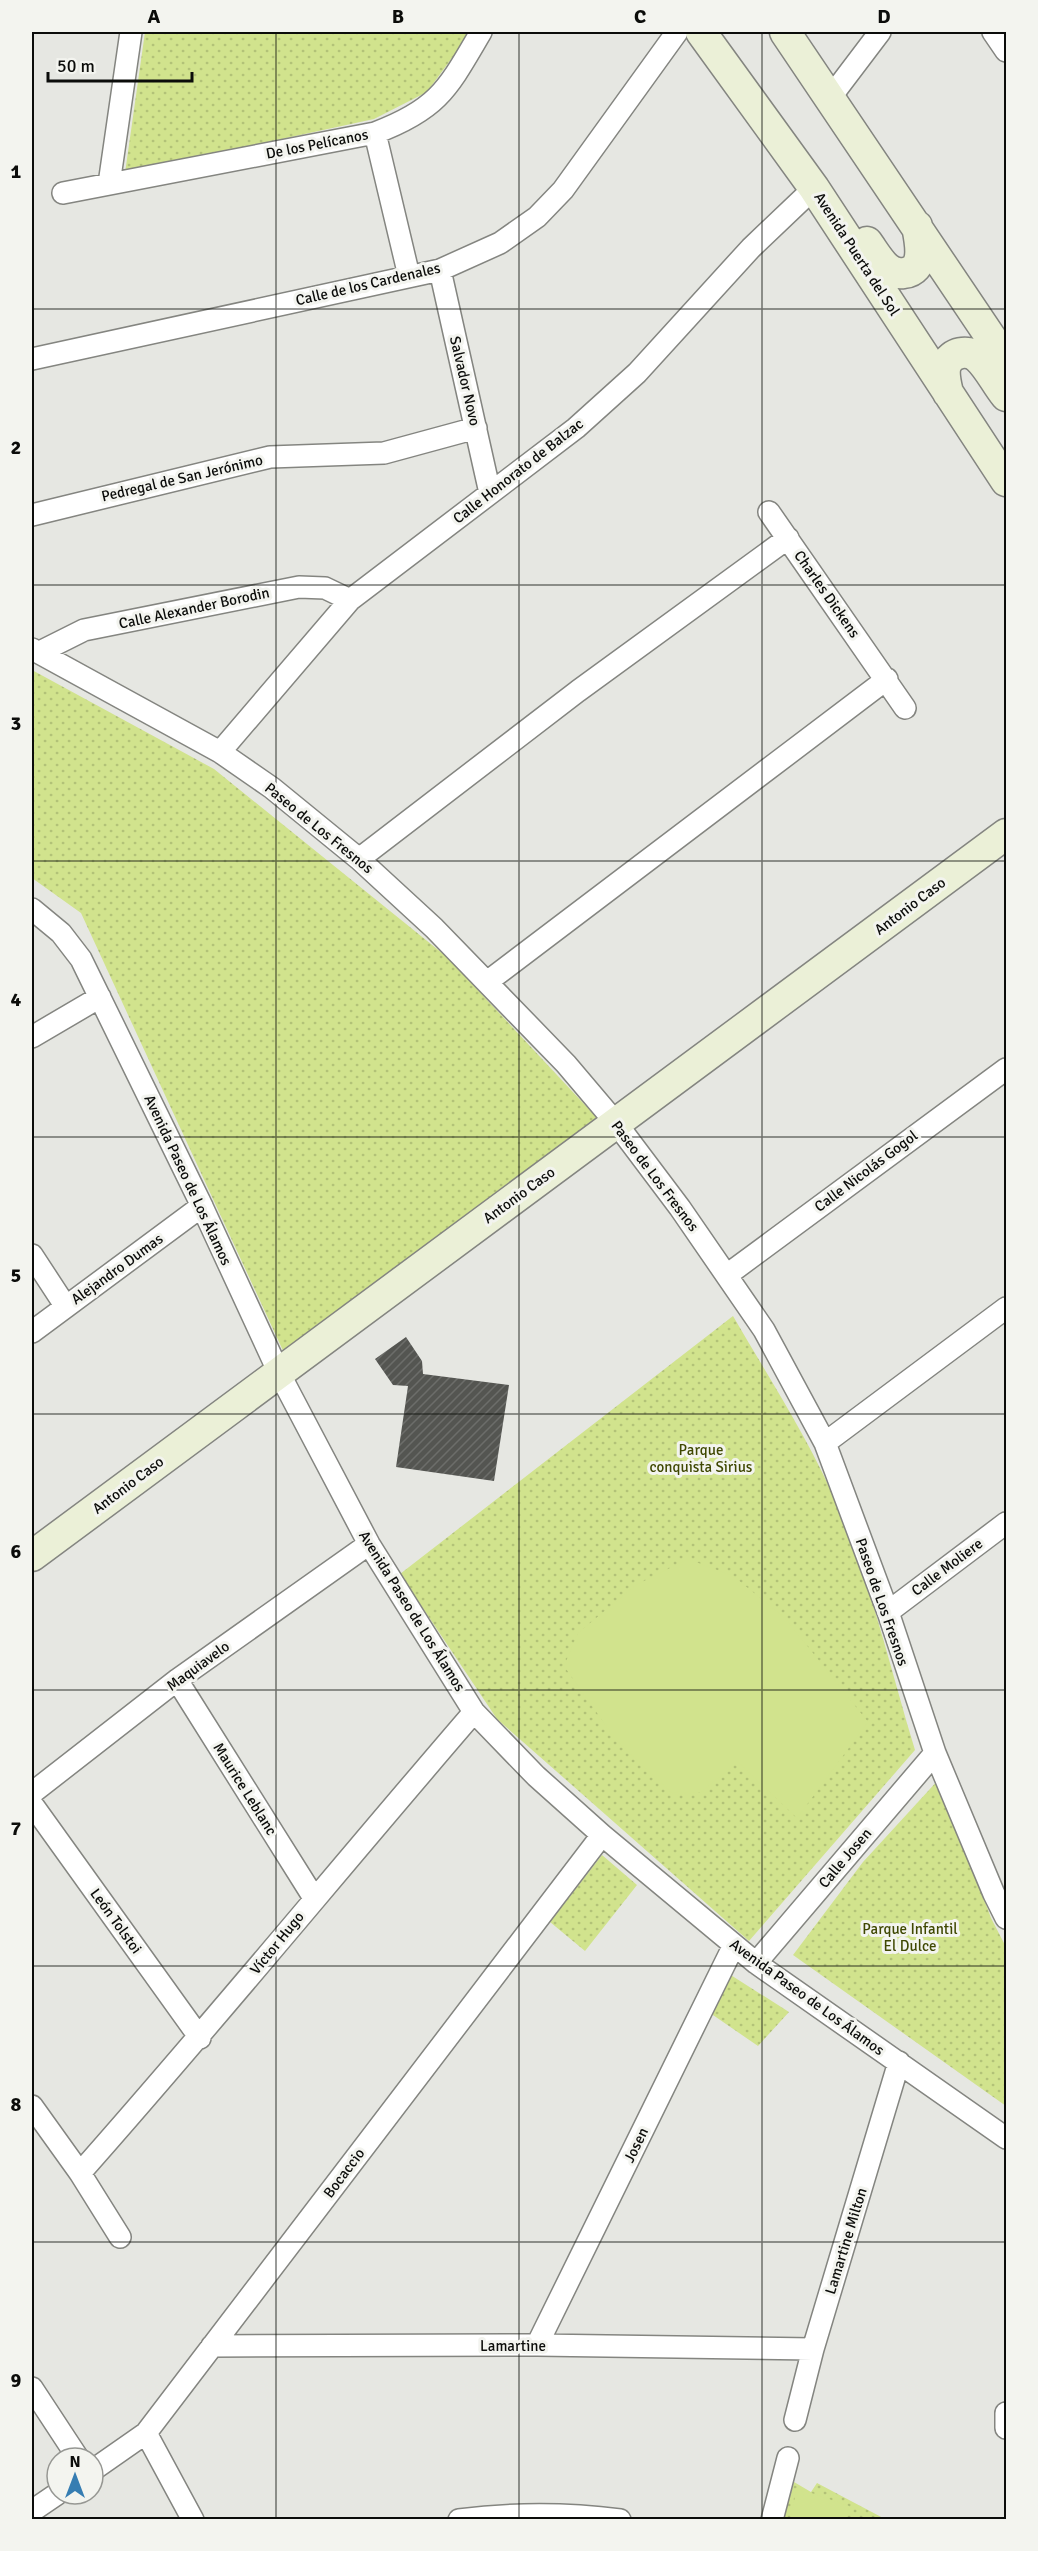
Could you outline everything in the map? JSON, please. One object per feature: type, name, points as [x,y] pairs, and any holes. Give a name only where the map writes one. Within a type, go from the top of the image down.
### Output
[{"type":"main road","name":"Avenida Puerta del Sol","points":[[701,32],[814,188],[1006,481]]},
{"type":"main road","points":[[785,32],[1006,360]]},
{"type":"main road","points":[[814,188],[851,222],[887,268],[897,274],[908,273],[917,266],[921,257],[917,226]]},
{"type":"main road","points":[[948,393],[946,365],[952,356],[961,352],[972,353],[979,359],[1006,396]]},
{"type":"main road","name":"Antonio Caso","points":[[32,1556],[1006,834]]},
{"type":"street","points":[[109,184],[131,32]]},
{"type":"street","name":"De los Pelícanos","points":[[63,193],[375,133],[409,121],[431,105],[452,81],[481,32]]},
{"type":"street","name":"Calle de los Cardenales","points":[[32,359],[440,270],[500,243],[537,217],[563,190],[677,32]]},
{"type":"street","points":[[830,98],[880,32]]},
{"type":"street","points":[[993,32],[1006,51]]},
{"type":"street","points":[[375,133],[409,276]]},
{"type":"street","name":"Calle Honorato de Balzac","points":[[220,752],[350,600],[576,428],[637,373],[751,248],[814,188]]},
{"type":"street","name":"Salvador Novo","points":[[440,270],[490,493]]},
{"type":"street","name":"Pedregal de San Jerónimo","points":[[32,515],[270,457],[384,453],[476,429]]},
{"type":"street","points":[[769,512],[788,538]]},
{"type":"street","name":"Charles Dickens","points":[[359,859],[578,691],[788,538],[905,708]]},
{"type":"street","name":"Calle Alexander Borodin","points":[[36,650],[84,630],[300,586],[326,588],[350,600]]},
{"type":"street","name":"Paseo de Los Fresnos","points":[[36,650],[220,752],[272,788],[359,859],[434,928],[566,1064],[616,1123],[727,1275],[764,1330],[825,1443],[888,1612],[935,1752],[1006,1918]]},
{"type":"street","points":[[487,982],[886,679]]},
{"type":"street","name":"Avenida Paseo de Los Álamos","points":[[32,909],[61,933],[75,950],[202,1206],[279,1373],[369,1544],[474,1712],[536,1776],[602,1835],[756,1963],[1006,2138]]},
{"type":"street","points":[[32,1037],[100,998]]},
{"type":"street","name":"Calle Nicolás Gogol","points":[[727,1275],[1006,1069]]},
{"type":"street","name":"Alejandro Dumas","points":[[32,1332],[202,1206]]},
{"type":"street","points":[[32,1256],[66,1307]]},
{"type":"street","points":[[825,1443],[1006,1308]]},
{"type":"street","name":"Calle Moliere","points":[[888,1612],[1006,1523]]},
{"type":"street","name":"Maquiavelo","points":[[32,1793],[177,1680],[369,1544]]},
{"type":"street","name":"Maurice Leblanc","points":[[177,1680],[314,1898]]},
{"type":"street","name":"Víctor Hugo","points":[[80,2173],[200,2038],[314,1898],[474,1712]]},
{"type":"street","name":"Calle Josen","points":[[756,1963],[935,1752]]},
{"type":"street","name":"León Tolstoi","points":[[32,1804],[200,2038]]},
{"type":"street","name":"Bocaccio","points":[[105,2462],[146,2433],[602,1835]]},
{"type":"street","name":"Josen","points":[[537,2345],[734,1945]]},
{"type":"street","name":"Lamartine Milton","points":[[795,2420],[813,2349],[899,2062]]},
{"type":"street","points":[[32,2106],[80,2173],[120,2237]]},
{"type":"street","name":"Lamartine","points":[[212,2346],[537,2345],[813,2349]]},
{"type":"street","points":[[32,2388],[70,2446]]},
{"type":"street","points":[[1006,2413],[1006,2428]]},
{"type":"street","points":[[146,2433],[193,2520]]},
{"type":"street","points":[[772,2520],[788,2458]]},
{"type":"street","points":[[32,2511],[45,2502]]},
{"type":"street","points":[[459,2520],[504,2514],[575,2514],[620,2520]]},
{"type":"green space","points":[[145,32],[471,32],[427,92],[374,119],[125,173]]},
{"type":"green space","points":[[32,670],[214,769],[447,957],[599,1120],[285,1355],[81,913],[32,878]]},
{"type":"green space","name":"Parque conquista Sirius","points":[[733,1316],[803,1436],[840,1511],[871,1600],[915,1750],[749,1941],[497,1719],[400,1574]]},
{"type":"green space","points":[[688,1559],[733,1576],[785,1618],[868,1722],[797,1818],[738,1762],[701,1792],[674,1795],[616,1740],[564,1666],[578,1633],[636,1585]]},
{"type":"green space","name":"Parque Infantil El Dulce","points":[[940,1778],[991,1918],[1006,1947],[1006,2106],[793,1955],[863,1862]]},
{"type":"green space","points":[[602,1855],[637,1885],[585,1951],[550,1922]]},
{"type":"green space","points":[[726,1972],[789,2012],[758,2046],[710,2013]]},
{"type":"green space","points":[[794,2482],[811,2492],[817,2483],[885,2519],[783,2520]]},
{"type":"green space","points":[[797,2488],[849,2506],[846,2519],[790,2519]]},
{"type":"building","points":[[406,1337],[422,1361],[423,1374],[509,1385],[494,1481],[396,1467],[408,1386],[393,1385],[375,1359]]}]
